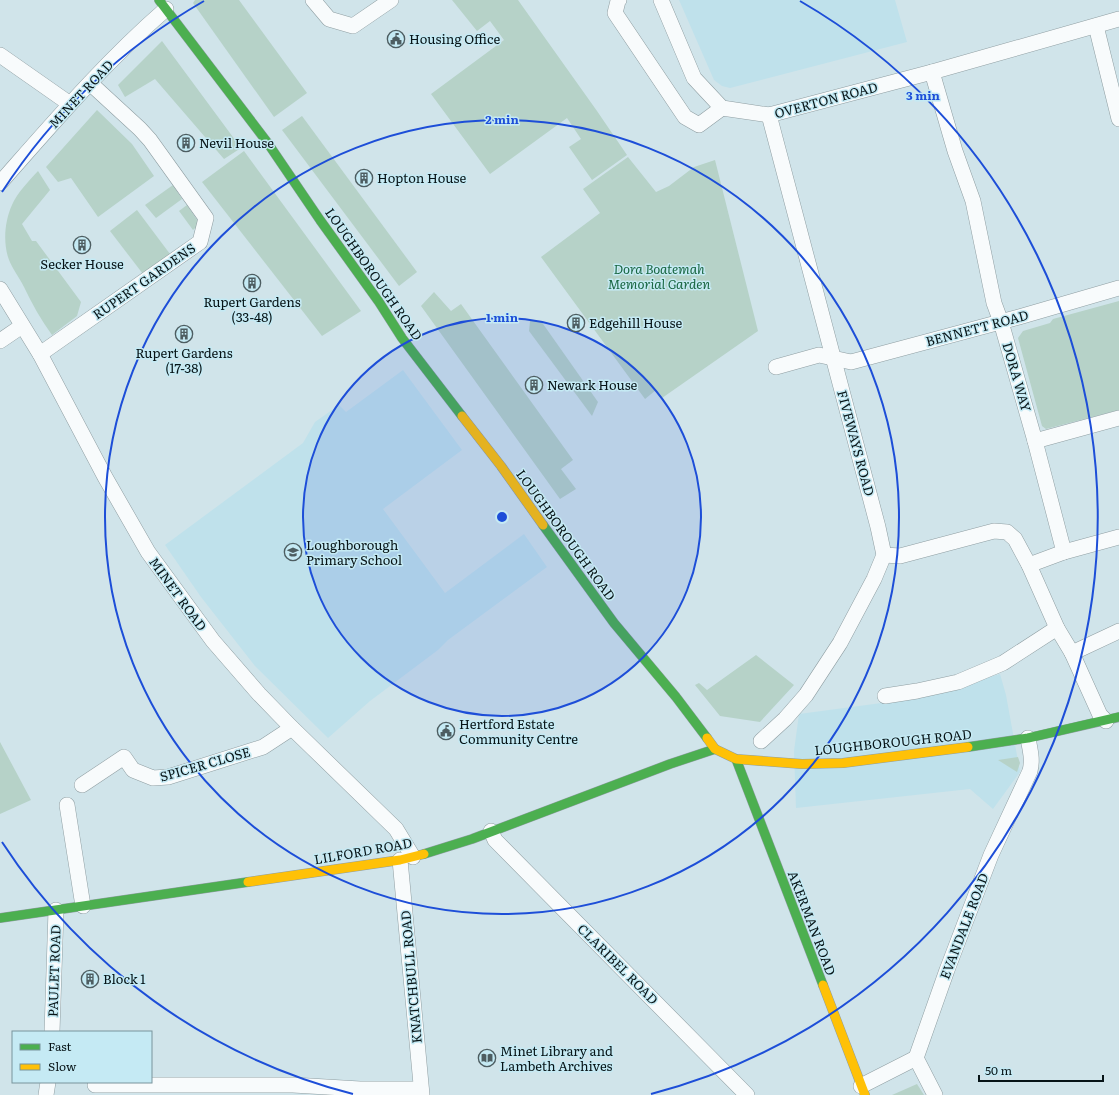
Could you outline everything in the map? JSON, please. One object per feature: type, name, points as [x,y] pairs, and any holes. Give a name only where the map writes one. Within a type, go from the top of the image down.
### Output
[{"type":"street","points":[[313,0],[329,19],[353,26],[391,0]]},
{"type":"street","points":[[619,0],[615,13],[685,117],[700,125],[722,108],[694,78],[661,0]]},
{"type":"street","name":"MINET ROAD","points":[[0,183],[70,104],[151,21],[162,5]]},
{"type":"street","name":"LOUGHBOROUGH ROAD","points":[[162,5],[267,142],[320,220],[383,308],[402,338],[502,466],[614,623],[676,697],[715,749],[736,759],[802,764],[843,763],[936,752],[1028,738],[1112,719]]},
{"type":"street","name":"OVERTON ROAD","points":[[722,108],[769,115],[932,72],[1119,19]]},
{"type":"street","points":[[1096,26],[1118,114]]},
{"type":"street","points":[[0,55],[70,104]]},
{"type":"street","name":"DORA WAY","points":[[932,72],[955,151],[973,201],[994,303],[1001,322],[1035,442],[1064,552]]},
{"type":"street","name":"RUPERT GARDENS","points":[[40,354],[200,242],[206,218],[145,134],[90,83]]},
{"type":"street","name":"FIVEWAYS ROAD","points":[[769,115],[878,527],[884,555]]},
{"type":"street","name":"MINET ROAD","points":[[0,288],[40,354],[105,477],[148,552],[213,641],[259,694],[396,829],[407,858]]},
{"type":"street","name":"BENNETT ROAD","points":[[776,367],[819,355],[851,362],[1001,322],[1119,288]]},
{"type":"street","points":[[0,342],[22,326]]},
{"type":"street","points":[[1035,442],[1119,418]]},
{"type":"street","points":[[761,741],[785,719],[806,695],[824,668],[840,643],[874,579],[884,555],[900,556],[994,531],[1007,532],[1015,539],[1029,565],[1057,628],[1072,653],[1100,715],[1112,719]]},
{"type":"street","points":[[1029,565],[1064,552],[1119,537]]},
{"type":"street","points":[[885,696],[958,682],[1003,663],[1057,628]]},
{"type":"street","points":[[1072,653],[1119,631]]},
{"type":"street","name":"SPICER CLOSE","points":[[82,785],[124,757],[133,770],[152,778],[168,777],[263,747],[292,728]]},
{"type":"street","name":"EVANDALE ROAD","points":[[916,1058],[947,970],[991,855],[1030,771],[1032,763],[1028,738]]},
{"type":"street","name":"LILFORD ROAD","points":[[0,918],[407,858],[443,849],[670,764],[715,749]]},
{"type":"street","name":"AKERMAN ROAD","points":[[736,759],[819,974],[820,983],[861,1092]]},
{"type":"street","points":[[67,805],[83,906]]},
{"type":"street","name":"CLARIBEL ROAD","points":[[490,831],[495,840],[747,1095]]},
{"type":"street","name":"KNATCHBULL ROAD","points":[[407,858],[421,1092]]},
{"type":"street","name":"PAULET ROAD","points":[[52,1031],[56,910]]},
{"type":"street","points":[[861,1092],[916,1058],[935,1095]]},
{"type":"street","points":[[46,1095],[48,1083]]},
{"type":"street","points":[[95,1085],[293,1085],[421,1092]]},
{"type":"shaded area","points":[[679,0],[895,0],[907,42],[730,88],[722,86],[714,80]]},
{"type":"shaded area","name":"Loughborough Primary School","points":[[403,370],[462,450],[383,509],[445,593],[524,534],[547,567],[448,640],[438,650],[370,701],[328,738],[255,666],[201,597],[165,545],[303,443],[315,422],[339,405],[346,412]]},
{"type":"shaded area","points":[[1000,674],[1006,695],[1020,772],[993,809],[970,789],[796,808],[794,751],[799,714],[919,698]]},
{"type":"green space","points":[[195,0],[239,0],[307,93],[274,117],[193,3]]},
{"type":"green space","points":[[452,0],[518,0],[627,155],[592,180],[569,147],[581,139],[567,118],[490,174],[431,94],[504,40],[490,21],[477,31]]},
{"type":"green space","points":[[162,41],[241,148],[224,159],[155,79],[125,97],[118,85]]},
{"type":"green space","points":[[97,110],[132,144],[154,176],[98,217],[71,178],[58,182],[46,167]]},
{"type":"green space","points":[[302,116],[417,272],[399,286],[282,130]]},
{"type":"green space","points":[[244,151],[361,311],[322,336],[202,182]]},
{"type":"green space","name":"Dora Boatemah Memorial Garden","points":[[628,157],[656,192],[669,186],[694,167],[715,160],[758,331],[662,398],[656,390],[645,399],[541,257],[600,213],[583,189]]},
{"type":"green space","points":[[38,171],[50,190],[22,224],[32,241],[36,241],[81,302],[77,316],[52,335],[37,312],[11,264],[6,251],[6,224],[12,205],[20,192]]},
{"type":"green space","points":[[173,185],[182,199],[156,218],[145,205]]},
{"type":"green space","points":[[187,205],[200,224],[193,230],[179,211]]},
{"type":"green space","points":[[137,210],[170,254],[143,274],[110,231]]},
{"type":"green space","points":[[434,292],[451,311],[461,304],[573,460],[561,469],[576,489],[560,499],[421,306]]},
{"type":"green space","points":[[1119,301],[1119,410],[1046,429],[1042,426],[1018,338],[1023,331],[1050,323],[1053,319]]},
{"type":"green space","points":[[530,321],[541,321],[598,402],[592,416],[529,331]]},
{"type":"green space","points":[[756,655],[794,685],[760,722],[720,716],[695,685],[699,683],[707,690]]},
{"type":"green space","points":[[0,742],[31,800],[0,814]]},
{"type":"green space","points":[[1018,757],[1020,763],[1017,772],[998,760]]},
{"type":"green space","points":[[917,1084],[924,1095],[892,1095]]},
{"type":"traffic: fast","points":[[159,0],[267,142],[320,220],[379,302],[402,338],[462,416]]},
{"type":"traffic: fast","points":[[543,525],[614,623],[676,697],[707,738]]},
{"type":"traffic: fast","points":[[968,747],[1028,738],[1119,717]]},
{"type":"traffic: fast","points":[[424,854],[472,839],[670,764],[715,749]]},
{"type":"traffic: fast","points":[[736,759],[823,985]]},
{"type":"traffic: fast","points":[[0,918],[248,882]]},
{"type":"traffic: slow","points":[[462,416],[501,466],[543,525]]},
{"type":"traffic: slow","points":[[707,738],[715,749],[736,759],[802,764],[843,763],[968,747]]},
{"type":"traffic: slow","points":[[248,882],[400,860],[424,854]]},
{"type":"traffic: slow","points":[[823,985],[865,1095]]},
{"type":"place","name":"Housing Office","points":[[396,39]]},
{"type":"place","name":"Nevil House","points":[[186,143]]},
{"type":"place","name":"Hopton House","points":[[364,178]]},
{"type":"place","name":"Secker House","points":[[82,245]]},
{"type":"place","name":"Rupert Gardens (33-48)","points":[[252,283]]},
{"type":"place","name":"Edgehill House","points":[[576,323]]},
{"type":"place","name":"Rupert Gardens (17-38)","points":[[184,334]]},
{"type":"place","name":"Newark House","points":[[534,385]]},
{"type":"place","name":"Loughborough Primary School","points":[[293,552]]},
{"type":"place","name":"Hertford Estate Community Centre","points":[[446,731]]},
{"type":"place","name":"Block 1","points":[[90,979]]},
{"type":"place","name":"Minet Library and Lambeth Archives","points":[[487,1058]]}]
